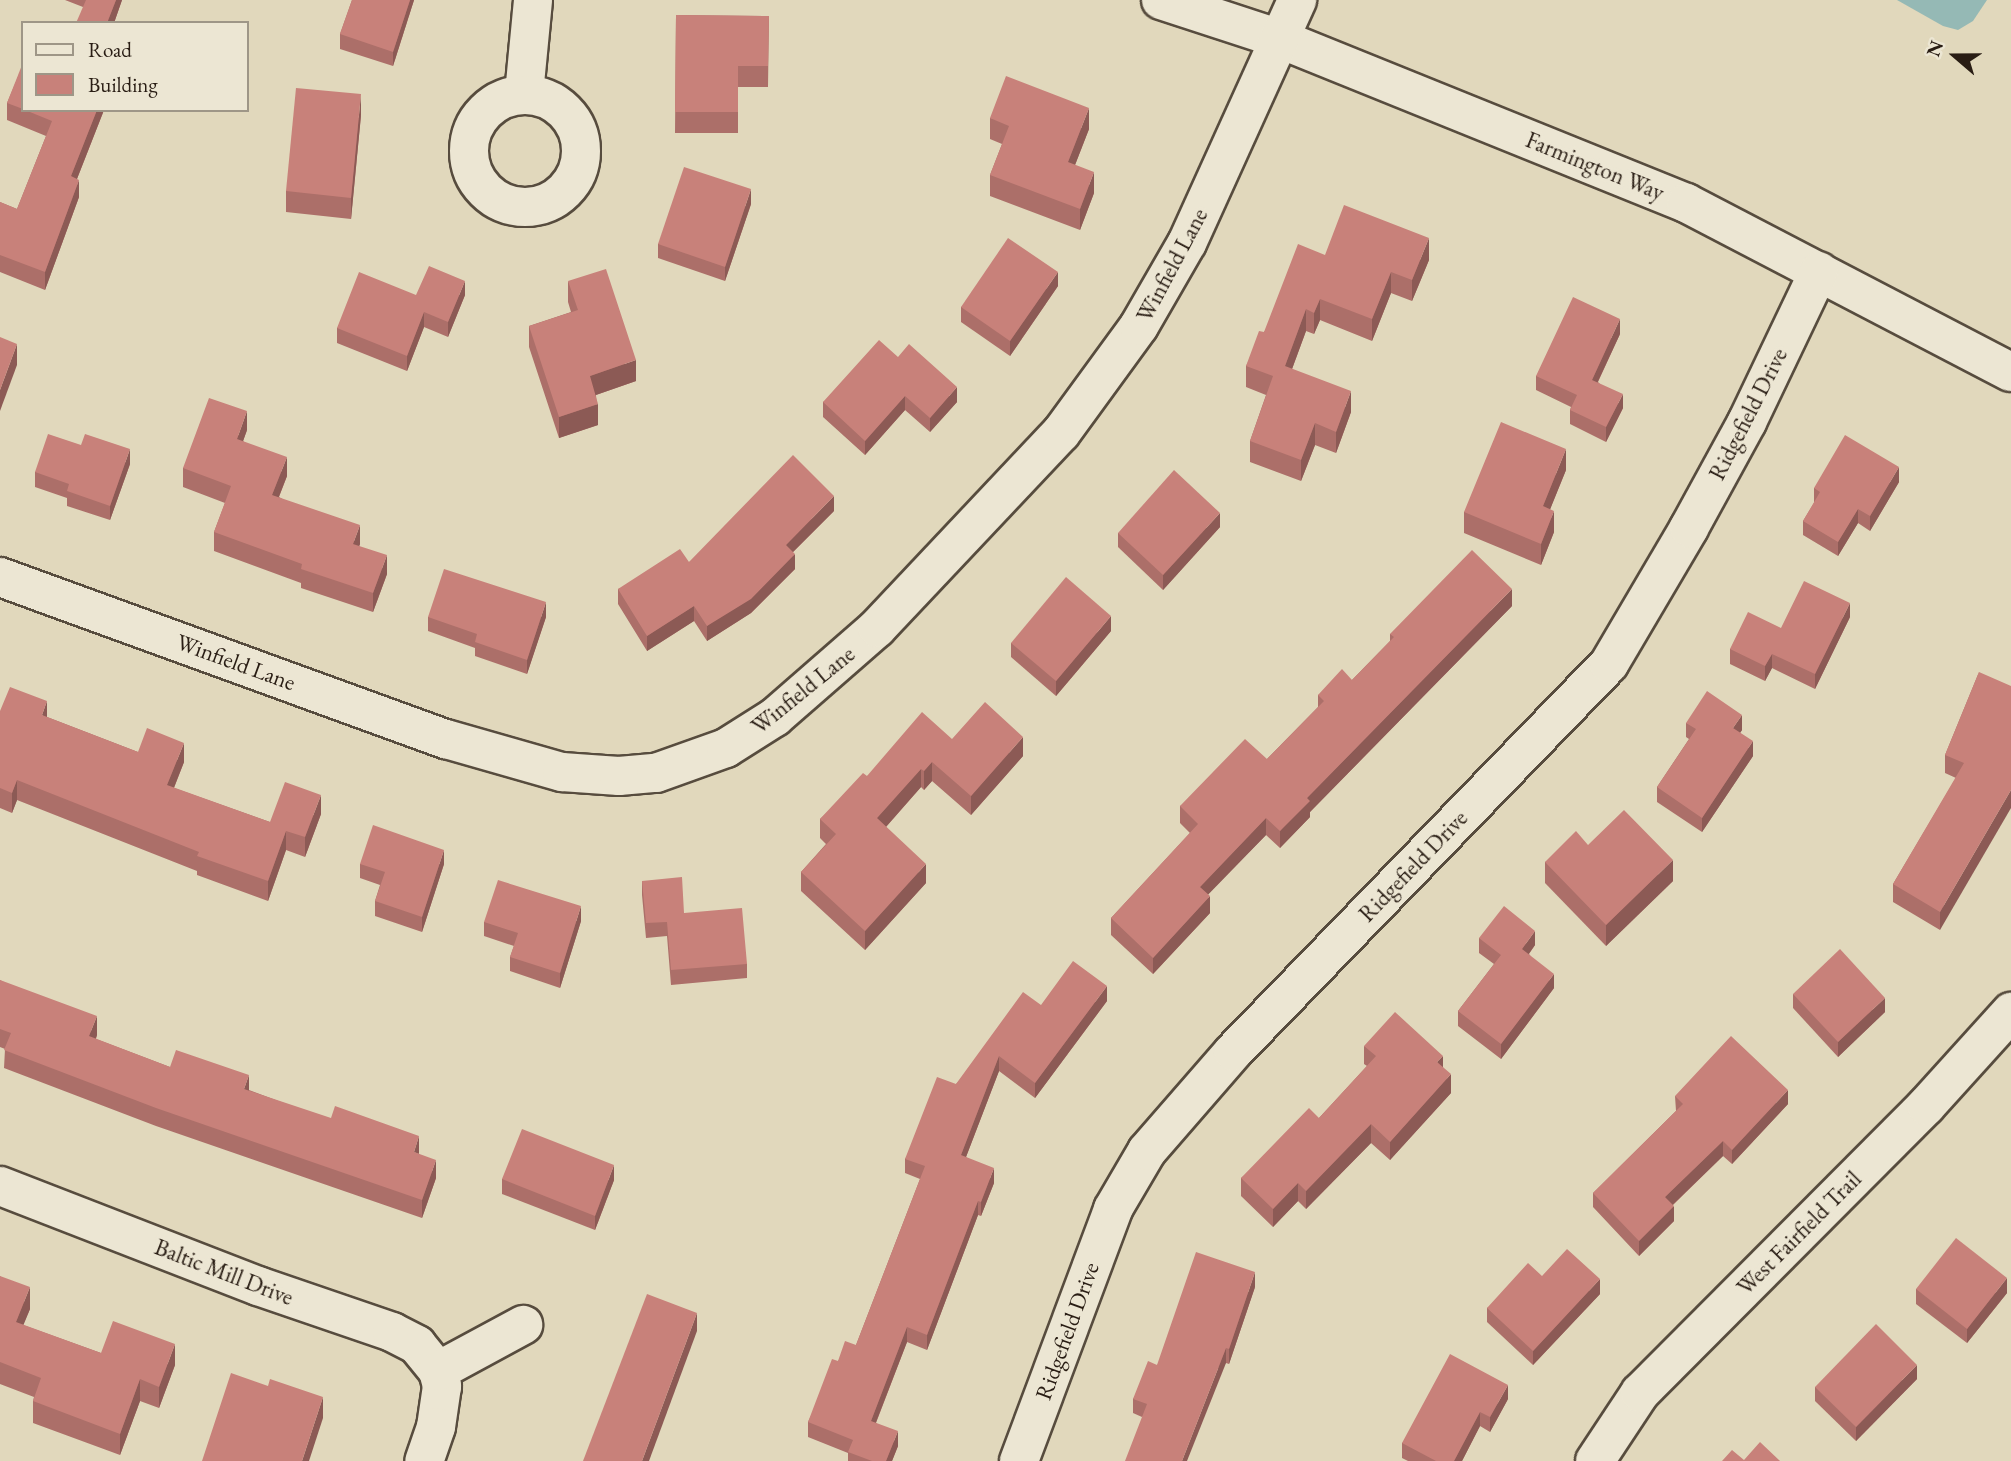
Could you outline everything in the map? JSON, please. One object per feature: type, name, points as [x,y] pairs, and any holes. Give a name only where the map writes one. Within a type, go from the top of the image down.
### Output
[{"type":"street","points":[[524,94],[533,0]]},
{"type":"street","name":"Farmington Way","points":[[1161,0],[1280,39],[1686,203],[2011,372]]},
{"type":"street","name":"Winfield Lane","points":[[0,577],[446,739],[562,772],[619,776],[656,773],[726,748],[775,718],[877,628],[1061,433],[1139,326],[1187,243],[1297,0]]},
{"type":"street","name":"Ridgefield Drive","points":[[1019,1461],[1113,1209],[1147,1151],[1233,1052],[1609,664],[1689,528],[1747,422],[1819,271]]},
{"type":"street","name":"West Fairfield Trail","points":[[1595,1461],[1640,1393],[1926,1106],[2011,1012]]},
{"type":"street","name":"Baltic Mill Drive","points":[[0,1186],[258,1286],[393,1332],[417,1345],[438,1371]]},
{"type":"street","points":[[424,1461],[436,1427],[442,1386],[438,1371],[523,1325]]},
{"type":"water","points":[[1897,0],[1987,0],[1973,21],[1958,30],[1943,26]]},
{"type":"building","points":[[86,0],[116,0],[108,21],[77,21]]},
{"type":"building","points":[[352,0],[410,0],[393,52],[340,34]]},
{"type":"building","points":[[676,15],[769,16],[768,66],[738,66],[738,112],[675,112]]},
{"type":"building","points":[[21,68],[21,108],[7,103]]},
{"type":"building","points":[[1006,76],[1089,108],[1068,162],[1094,172],[1080,209],[990,175],[1009,126],[990,118]]},
{"type":"building","points":[[296,88],[361,94],[351,198],[286,191]]},
{"type":"building","points":[[30,112],[96,112],[71,176],[79,180],[45,272],[0,255],[0,202],[17,209],[52,121]]},
{"type":"building","points":[[684,167],[751,189],[725,267],[658,244]]},
{"type":"building","points":[[1344,205],[1429,238],[1412,280],[1391,272],[1372,319],[1320,299],[1314,313],[1306,309],[1285,366],[1351,391],[1336,432],[1315,423],[1301,460],[1250,441],[1273,376],[1246,366],[1259,331],[1264,332],[1298,244],[1325,255]]},
{"type":"building","points":[[1008,238],[1058,272],[1010,341],[961,307]]},
{"type":"building","points":[[429,266],[465,281],[448,322],[424,312],[407,356],[337,328],[359,272],[416,295]]},
{"type":"building","points":[[606,269],[636,360],[590,376],[598,404],[559,417],[529,326],[578,310],[568,281]]},
{"type":"building","points":[[1573,297],[1620,319],[1592,380],[1623,394],[1606,427],[1570,410],[1577,395],[1536,376]]},
{"type":"building","points":[[0,337],[17,344],[0,390]]},
{"type":"building","points":[[879,340],[898,357],[909,344],[957,387],[930,418],[905,396],[865,441],[823,402]]},
{"type":"building","points":[[209,398],[247,411],[237,439],[287,457],[272,495],[360,525],[353,544],[387,555],[373,593],[301,569],[302,564],[214,532],[231,486],[183,468]]},
{"type":"building","points":[[1501,422],[1566,449],[1543,506],[1554,511],[1541,544],[1464,512]]},
{"type":"building","points":[[48,434],[81,445],[85,434],[130,449],[110,506],[67,491],[69,484],[35,472]]},
{"type":"building","points":[[1845,435],[1899,467],[1870,516],[1858,509],[1838,542],[1803,521],[1820,492],[1814,488]]},
{"type":"building","points":[[793,455],[834,496],[786,545],[795,554],[751,599],[707,626],[694,606],[647,636],[618,589],[680,549],[689,562]]},
{"type":"building","points":[[1174,470],[1220,513],[1163,575],[1118,533]]},
{"type":"building","points":[[1472,550],[1512,589],[1307,798],[1310,801],[1280,831],[1266,818],[1200,887],[1210,896],[1153,958],[1111,918],[1198,824],[1180,806],[1245,739],[1267,759],[1324,701],[1318,695],[1342,669],[1352,680],[1394,637],[1390,634]]},
{"type":"building","points":[[444,569],[546,602],[527,660],[475,642],[477,634],[428,617]]},
{"type":"building","points":[[1066,577],[1111,616],[1056,681],[1011,643]]},
{"type":"building","points":[[1804,581],[1850,603],[1815,674],[1772,654],[1765,666],[1730,649],[1748,612],[1781,628]]},
{"type":"building","points":[[1979,672],[2011,686],[2011,790],[1940,912],[1893,884],[1964,763],[1945,755]]},
{"type":"building","points":[[10,687],[47,701],[42,715],[138,752],[147,728],[184,743],[167,785],[270,822],[285,782],[321,795],[305,837],[286,831],[268,881],[197,856],[199,852],[17,780],[12,793],[0,788],[0,711]]},
{"type":"building","points":[[1707,691],[1742,715],[1733,728],[1753,741],[1702,818],[1657,787],[1696,729],[1686,723]]},
{"type":"building","points":[[985,702],[1023,737],[971,796],[932,762],[924,771],[921,769],[877,818],[926,864],[865,931],[801,872],[836,834],[820,819],[863,773],[867,776],[922,712],[952,739]]},
{"type":"building","points":[[1624,810],[1673,860],[1606,925],[1545,862],[1576,831],[1588,845]]},
{"type":"building","points":[[373,825],[444,850],[422,917],[375,901],[385,872],[360,864]]},
{"type":"building","points":[[682,877],[684,913],[742,908],[747,964],[671,970],[667,922],[646,923],[642,881]]},
{"type":"building","points":[[498,880],[581,906],[560,973],[510,957],[518,933],[484,922]]},
{"type":"building","points":[[1504,906],[1535,931],[1522,949],[1554,974],[1501,1044],[1458,1011],[1501,955],[1479,938]]},
{"type":"building","points":[[1840,949],[1885,998],[1838,1042],[1793,994]]},
{"type":"building","points":[[1073,961],[1107,986],[1035,1083],[999,1056],[961,1155],[994,1168],[981,1202],[978,1201],[927,1335],[907,1327],[871,1421],[898,1431],[886,1461],[872,1461],[848,1452],[853,1440],[808,1422],[832,1359],[838,1361],[845,1341],[856,1345],[925,1166],[905,1159],[937,1077],[956,1084],[1023,992],[1041,1005]]},
{"type":"building","points":[[0,980],[97,1016],[89,1036],[170,1067],[176,1050],[249,1075],[244,1089],[331,1118],[335,1106],[419,1136],[414,1152],[436,1160],[422,1200],[156,1108],[4,1050],[11,1033],[0,1029]]},
{"type":"building","points":[[1395,1012],[1443,1056],[1437,1062],[1451,1074],[1390,1142],[1371,1124],[1306,1191],[1298,1183],[1273,1209],[1241,1178],[1309,1108],[1319,1118],[1376,1056],[1364,1046]]},
{"type":"building","points":[[1731,1036],[1788,1090],[1732,1150],[1723,1141],[1665,1197],[1674,1206],[1639,1241],[1593,1193],[1683,1104],[1675,1096]]},
{"type":"building","points":[[522,1129],[614,1165],[595,1216],[502,1179]]},
{"type":"building","points":[[1956,1238],[2007,1278],[1967,1329],[1916,1289]]},
{"type":"building","points":[[1567,1249],[1600,1279],[1533,1351],[1487,1308],[1528,1263],[1542,1276]]},
{"type":"building","points":[[1196,1252],[1255,1272],[1229,1349],[1226,1348],[1182,1461],[1125,1461],[1147,1404],[1133,1399],[1148,1361],[1157,1365]]},
{"type":"building","points":[[0,1276],[30,1287],[16,1322],[101,1353],[113,1321],[175,1344],[159,1387],[140,1379],[120,1434],[33,1401],[41,1378],[0,1362]]},
{"type":"building","points":[[647,1294],[697,1313],[642,1461],[583,1461]]},
{"type":"building","points":[[1876,1324],[1917,1365],[1856,1427],[1815,1387]]},
{"type":"building","points":[[1450,1354],[1508,1385],[1490,1417],[1480,1412],[1454,1461],[1436,1461],[1402,1443]]},
{"type":"building","points":[[231,1373],[268,1386],[270,1379],[323,1397],[302,1461],[202,1461]]},
{"type":"building","points":[[1760,1442],[1780,1461],[1722,1461],[1732,1450],[1744,1460]]}]
